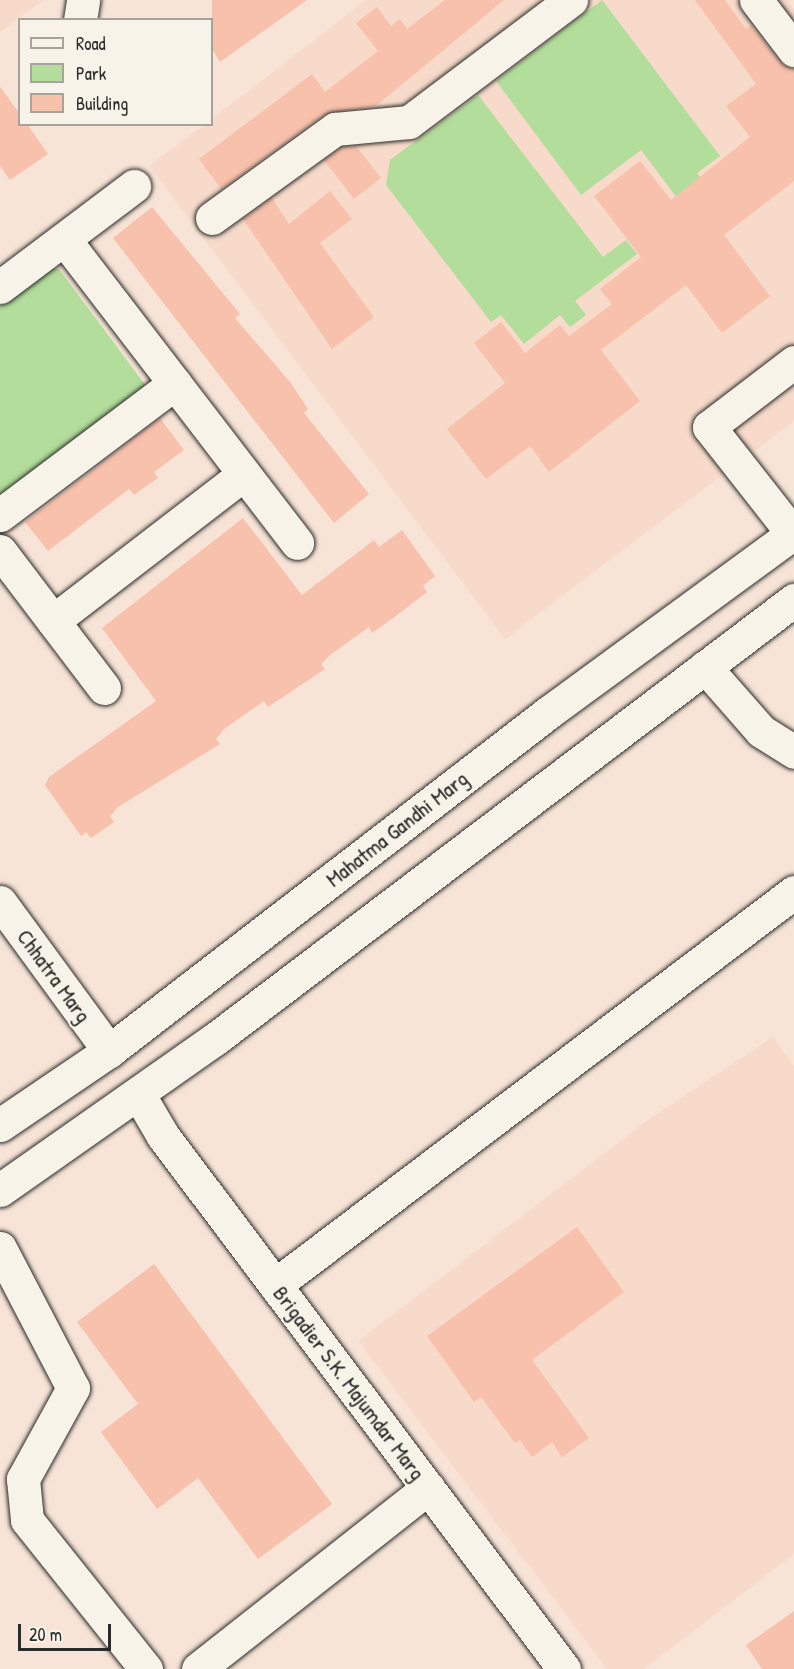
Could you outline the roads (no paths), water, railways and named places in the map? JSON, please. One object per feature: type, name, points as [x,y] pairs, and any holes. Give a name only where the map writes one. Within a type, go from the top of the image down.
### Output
[{"type":"street","points":[[80,18],[82,0]]},
{"type":"street","points":[[212,218],[335,129],[408,122],[571,0]]},
{"type":"street","points":[[756,0],[794,50]]},
{"type":"street","points":[[0,286],[134,186]]},
{"type":"street","points":[[64,239],[297,543]]},
{"type":"street","points":[[793,534],[709,427],[794,362]]},
{"type":"street","points":[[0,515],[175,383]]},
{"type":"street","points":[[53,621],[244,474]]},
{"type":"street","name":"Mahatma Gandhi Marg","points":[[0,1125],[109,1051],[549,712],[793,534]]},
{"type":"street","points":[[0,551],[104,688]]},
{"type":"street","points":[[0,1190],[139,1095],[794,600]]},
{"type":"street","points":[[705,667],[761,731],[794,752]]},
{"type":"street","points":[[275,1285],[794,892]]},
{"type":"street","name":"Chhatra Marg","points":[[0,902],[109,1051]]},
{"type":"street","name":"Brigadier S.K. Majumdar Marg","points":[[139,1095],[275,1285],[564,1669]]},
{"type":"street","points":[[0,1248],[73,1388],[22,1479],[27,1520],[146,1669]]},
{"type":"street","points":[[198,1669],[428,1488]]}]
